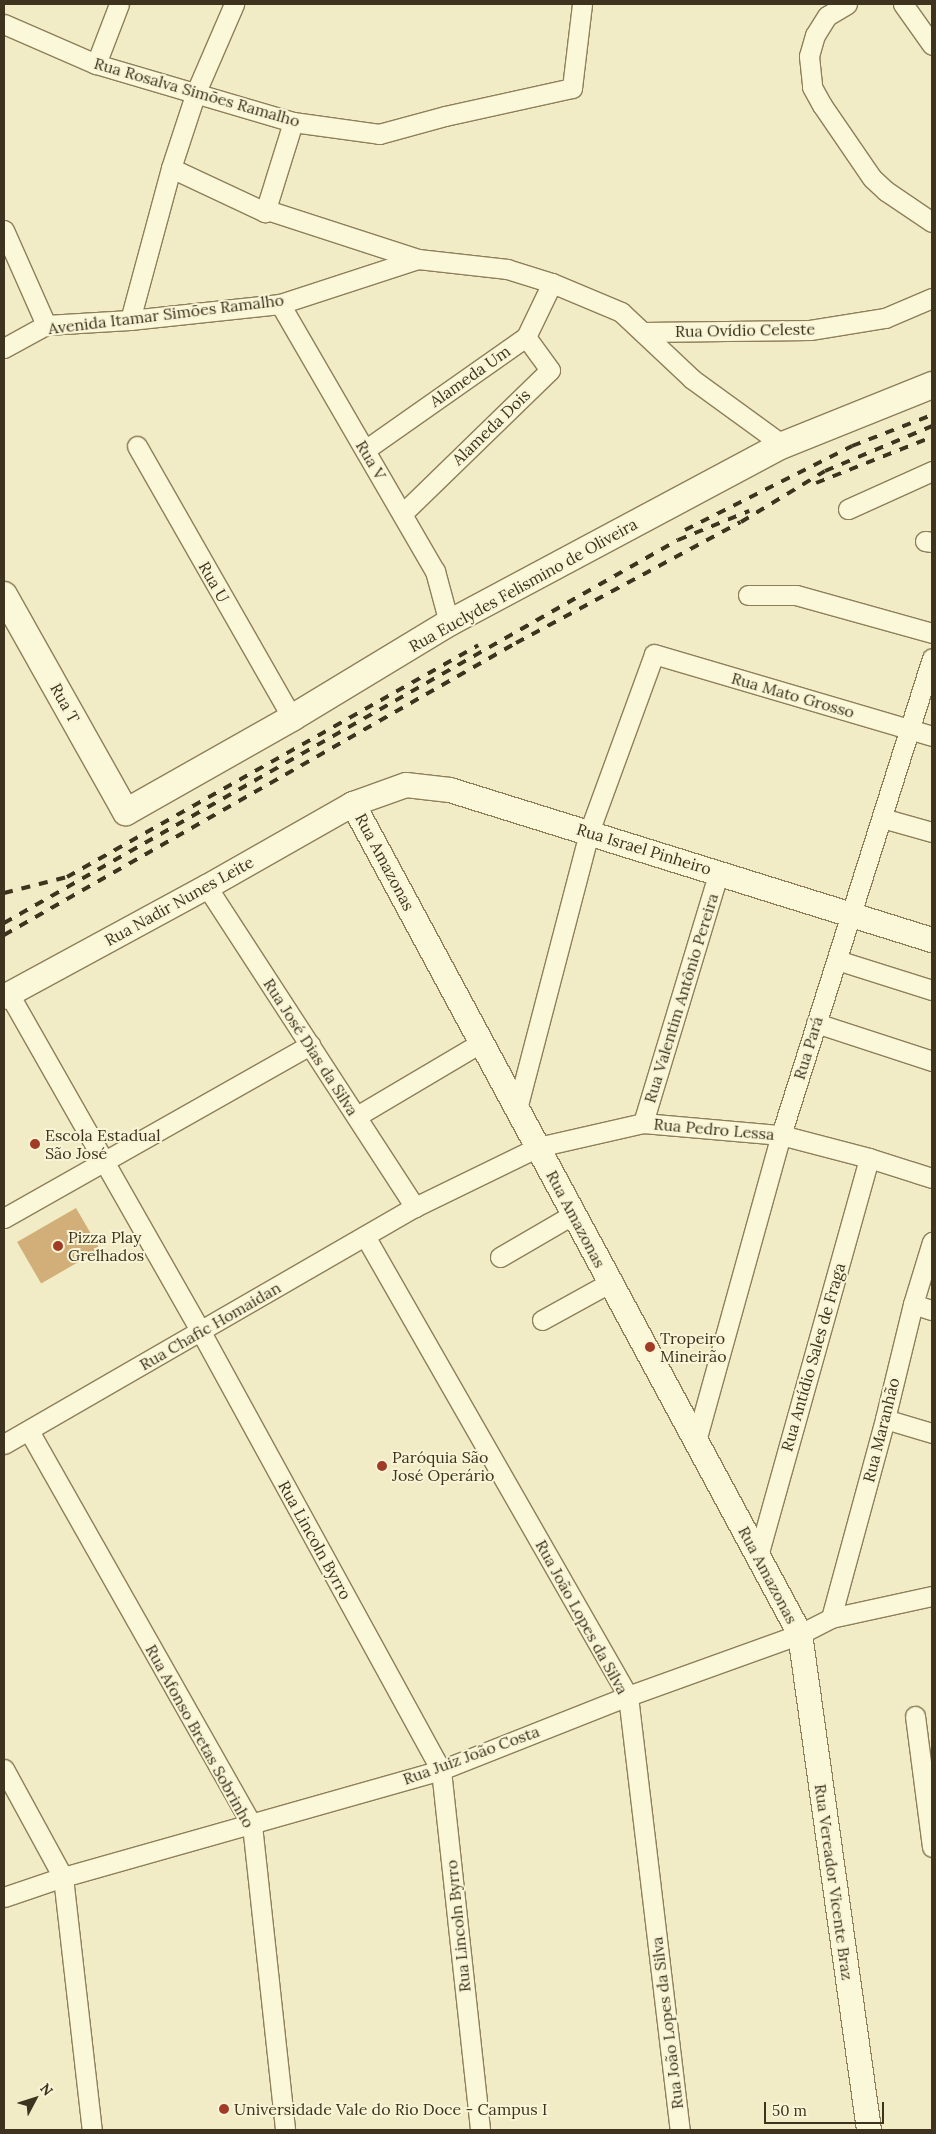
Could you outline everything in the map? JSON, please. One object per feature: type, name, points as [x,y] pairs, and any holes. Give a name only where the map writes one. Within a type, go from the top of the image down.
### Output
[{"type":"main road","name":"Rua Euclydes Felismino de Oliveira","points":[[126,812],[292,718],[449,623],[783,445],[932,384]]},
{"type":"main road","name":"Rua T","points":[[4,595],[126,812]]},
{"type":"street","points":[[96,64],[119,4]]},
{"type":"street","points":[[130,320],[171,168],[196,92],[234,4]]},
{"type":"street","name":"Rua Rosalva Simões Ramalho","points":[[4,24],[96,64],[293,122],[379,134],[444,116],[572,88],[582,4]]},
{"type":"street","points":[[847,4],[827,16],[815,35],[809,56],[812,87],[822,105],[872,178],[891,195],[932,222]]},
{"type":"street","points":[[903,4],[932,45]]},
{"type":"street","points":[[265,212],[293,122]]},
{"type":"street","points":[[171,168],[265,212],[267,210],[418,258],[507,270],[552,283],[621,312],[692,379],[783,445]]},
{"type":"street","points":[[4,230],[46,325]]},
{"type":"street","name":"Avenida Itamar Simões Ramalho","points":[[4,348],[46,325],[130,320],[280,304],[418,258]]},
{"type":"street","name":"Alameda Um","points":[[365,450],[526,337],[552,283]]},
{"type":"street","name":"Rua Ovídio Celeste","points":[[643,332],[810,330],[885,318],[932,298]]},
{"type":"street","name":"Rua V","points":[[280,304],[435,571],[449,623]]},
{"type":"street","name":"Alameda Dois","points":[[403,513],[550,370],[526,337]]},
{"type":"street","name":"Rua U","points":[[137,446],[292,718]]},
{"type":"street","points":[[848,509],[932,471]]},
{"type":"street","points":[[748,595],[796,595],[932,633]]},
{"type":"street","name":"Rua Mato Grosso","points":[[589,832],[654,654],[932,736]]},
{"type":"street","name":"Rua Pará","points":[[696,1441],[781,1135],[852,916],[932,658]]},
{"type":"street","name":"Rua Israel Pinheiro","points":[[353,804],[406,785],[450,790],[719,872],[932,940]]},
{"type":"street","name":"Rua Nadir Nunes Leite","points":[[6,996],[207,887],[353,804]]},
{"type":"street","name":"Rua Amazonas","points":[[353,804],[800,1634]]},
{"type":"street","points":[[882,818],[932,832]]},
{"type":"street","points":[[517,1108],[589,832]]},
{"type":"street","name":"Rua Valentim Antônio Pereira","points":[[643,1123],[719,872]]},
{"type":"street","name":"Rua José Dias da Silva","points":[[207,887],[415,1207]]},
{"type":"street","points":[[837,960],[932,990]]},
{"type":"street","name":"Rua Lincoln Byrro","points":[[6,996],[201,1332],[441,1770],[480,2130]]},
{"type":"street","points":[[816,1023],[932,1061]]},
{"type":"street","points":[[357,1116],[482,1042]]},
{"type":"street","points":[[4,1218],[310,1045]]},
{"type":"street","name":"Rua Pedro Lessa","points":[[415,1207],[538,1147],[643,1123],[781,1135],[869,1158],[932,1178]]},
{"type":"street","name":"Rua Antídio Sales de Fraga","points":[[758,1556],[869,1158]]},
{"type":"street","name":"Rua Chafic Homaidan","points":[[4,1444],[30,1431],[415,1207]]},
{"type":"street","points":[[500,1257],[574,1214]]},
{"type":"street","name":"Rua João Lopes da Silva","points":[[365,1236],[628,1696],[680,2130]]},
{"type":"street","name":"Rua Maranhão","points":[[831,1618],[885,1419],[913,1304],[932,1242]]},
{"type":"street","points":[[542,1320],[610,1282]]},
{"type":"street","points":[[913,1304],[932,1310]]},
{"type":"street","points":[[885,1419],[932,1433]]},
{"type":"street","name":"Rua Afonso Bretas Sobrinho","points":[[30,1431],[252,1825],[285,2130]]},
{"type":"street","name":"Rua Juiz João Costa","points":[[4,1897],[63,1877],[441,1770],[628,1696],[800,1634],[831,1618],[932,1596]]},
{"type":"street","name":"Rua Vereador Vicente Braz","points":[[800,1634],[869,2130]]},
{"type":"street","points":[[915,1716],[932,1847]]},
{"type":"street","points":[[4,1769],[63,1877],[92,2130]]},
{"type":"building","name":"Pizza Play Grelhados","points":[[76,1208],[100,1250],[41,1284],[17,1242]]},
{"type":"railway","points":[[685,530],[852,446],[932,415]]},
{"type":"railway","points":[[4,935],[516,643],[741,522],[825,471],[932,426]]},
{"type":"railway","points":[[816,483],[932,437]]},
{"type":"railway","points":[[4,923],[678,540],[749,511]]},
{"type":"railway","points":[[4,893],[67,877],[478,645]]},
{"type":"place","name":"Escola Estadual São José","points":[[35,1144]]},
{"type":"place","name":"Pizza Play Grelhados","points":[[58,1246]]},
{"type":"place","name":"Tropeiro Mineirão","points":[[650,1347]]},
{"type":"place","name":"Paróquia São José Operário","points":[[382,1466]]},
{"type":"place","name":"Universidade Vale do Rio Doce - Campus I","points":[[224,2109]]}]
